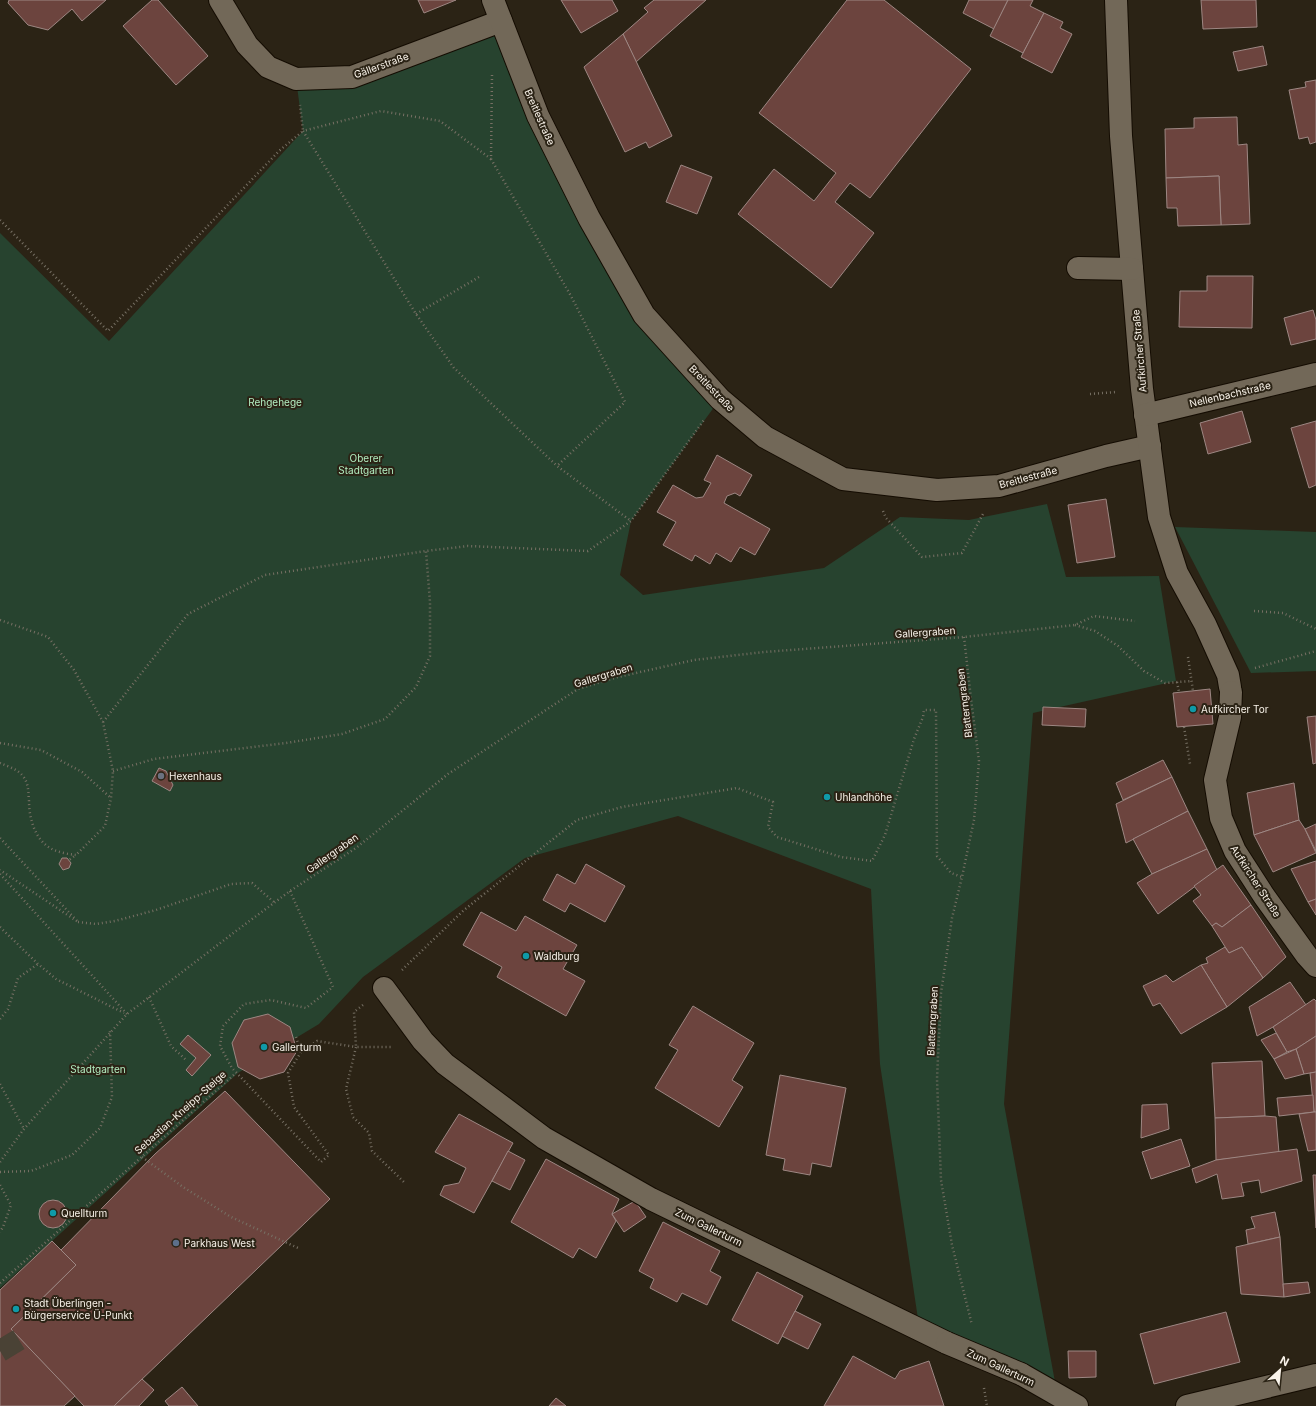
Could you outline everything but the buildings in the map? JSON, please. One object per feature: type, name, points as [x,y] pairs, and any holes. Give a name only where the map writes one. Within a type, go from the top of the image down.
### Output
[{"type":"street","name":"Gällerstraße","points":[[220,0],[247,45],[268,67],[296,79],[352,77],[501,21]]},
{"type":"street","name":"Breitlestraße","points":[[493,0],[538,116],[588,218],[644,315],[720,399],[765,437],[843,479],[937,490],[999,486],[1106,456],[1150,446]]},
{"type":"street","name":"Aufkircher Straße","points":[[1116,0],[1121,136],[1144,415],[1150,446],[1159,516],[1177,573],[1205,624],[1230,685],[1230,717],[1215,780],[1221,818],[1235,851],[1247,871],[1294,938],[1316,966]]},
{"type":"street","points":[[1078,268],[1132,269]]},
{"type":"street","name":"Nellenbachstraße","points":[[1144,415],[1316,374]]},
{"type":"street","name":"Zum Gallerturm","points":[[384,988],[423,1042],[445,1064],[544,1138],[651,1199],[947,1343],[1021,1374],[1077,1406]]},
{"type":"street","points":[[1187,1406],[1316,1375]]},
{"type":"path","points":[[491,159],[492,68]]},
{"type":"path","points":[[296,79],[304,131],[416,314],[454,368],[557,466],[631,521]]},
{"type":"path","points":[[0,220],[108,331],[279,151],[304,131],[381,111],[440,121],[491,159],[571,296],[625,402],[557,466]]},
{"type":"path","points":[[416,314],[479,277]]},
{"type":"path","points":[[103,722],[188,614],[266,575],[468,546],[588,551],[631,521],[720,399]]},
{"type":"path","points":[[872,483],[886,518],[922,556],[962,554],[999,486]]},
{"type":"path","points":[[113,771],[154,759],[286,743],[342,734],[385,719],[416,687],[430,656],[430,602],[426,551]]},
{"type":"path","points":[[1254,611],[1283,613],[1316,629]]},
{"type":"path","name":"Gallergraben","points":[[0,1162],[24,1129],[110,1031],[127,1014],[290,891],[356,848],[448,774],[578,689],[618,677],[694,660],[764,652],[964,637],[1075,625],[1094,616],[1135,621]]},
{"type":"path","points":[[0,620],[48,637],[74,670],[103,722],[113,771],[111,798],[105,826],[69,860]]},
{"type":"path","points":[[1075,625],[1095,631],[1118,646],[1144,671],[1164,683],[1192,681]]},
{"type":"path","name":"Blatterngraben","points":[[964,637],[970,700],[979,761],[974,820],[952,918],[941,993],[937,1079],[941,1180],[952,1245],[969,1309],[973,1332]]},
{"type":"path","points":[[1230,685],[1316,651]]},
{"type":"path","points":[[1177,682],[1179,692]]},
{"type":"path","points":[[405,1183],[372,1151],[369,1133],[353,1116],[346,1089],[356,1047],[354,1012],[384,988],[464,910],[577,820],[622,807],[737,788],[773,802],[768,827],[777,836],[840,857],[872,861],[885,835],[924,710],[936,710],[937,856],[951,873],[962,877]]},
{"type":"path","points":[[0,743],[40,750],[82,772],[111,798]]},
{"type":"path","points":[[0,763],[20,773],[25,779],[29,789],[31,820],[36,833],[47,847],[62,853],[76,855]]},
{"type":"path","points":[[0,838],[78,922]]},
{"type":"path","points":[[0,870],[78,922],[96,924],[115,921],[156,910],[231,884],[252,883],[275,903]]},
{"type":"path","points":[[0,874],[127,1014]]},
{"type":"path","points":[[236,1073],[220,1046],[223,1026],[244,1004],[271,1000],[306,1008],[333,987],[290,891]]},
{"type":"path","points":[[0,927],[38,964],[56,979],[127,1014]]},
{"type":"path","points":[[0,1019],[8,1009],[18,978],[38,964]]},
{"type":"path","points":[[149,997],[171,1046],[186,1060]]},
{"type":"path","points":[[0,1172],[31,1171],[72,1155],[100,1128],[112,1097],[110,1031]]},
{"type":"path","points":[[296,1037],[301,1052],[317,1041],[356,1047],[400,1047],[423,1042]]},
{"type":"path","name":"Sebastian-Kneipp-Steige","points":[[0,1283],[236,1073],[321,1162],[329,1155],[294,1107],[288,1073],[301,1052]]},
{"type":"path","points":[[0,1084],[24,1129]]},
{"type":"path","points":[[142,1157],[183,1187],[231,1217],[298,1248]]},
{"type":"path","points":[[0,1185],[11,1205],[4,1227],[0,1232]]},
{"type":"path","points":[[983,1384],[987,1406]]},
{"type":"green space","points":[[501,21],[644,315],[720,399],[631,521],[620,575],[643,595],[824,568],[900,517],[969,520],[1047,504],[1066,577],[1159,576],[1176,681],[1033,713],[1004,1104],[1055,1382],[918,1319],[880,1064],[871,889],[678,816],[525,858],[363,977],[319,1024],[238,1073],[0,1288],[0,233],[109,341],[303,131],[296,79],[352,77]]},
{"type":"green space","points":[[1175,527],[1316,532],[1316,671],[1251,673]]},
{"type":"tunnel","points":[[0,1351],[20,1339]]},
{"type":"place","name":"Aufkircher Tor","points":[[1193,709]]},
{"type":"place","name":"Hexenhaus","points":[[161,776]]},
{"type":"place","name":"Uhlandhöhe","points":[[827,797]]},
{"type":"place","name":"Waldburg","points":[[526,956]]},
{"type":"place","name":"Gallerturm","points":[[264,1047]]},
{"type":"place","name":"Quellturm","points":[[53,1213]]},
{"type":"place","name":"Parkhaus West","points":[[176,1243]]},
{"type":"place","name":"Stadt Überlingen - Bürgerservice Ü-Punkt","points":[[16,1309]]},
{"type":"park label","name":"Rehgehege","points":[[275,402]]},
{"type":"park label","name":"Oberer Stadtgarten","points":[[366,464]]},
{"type":"park label","name":"Stadtgarten","points":[[98,1069]]}]
